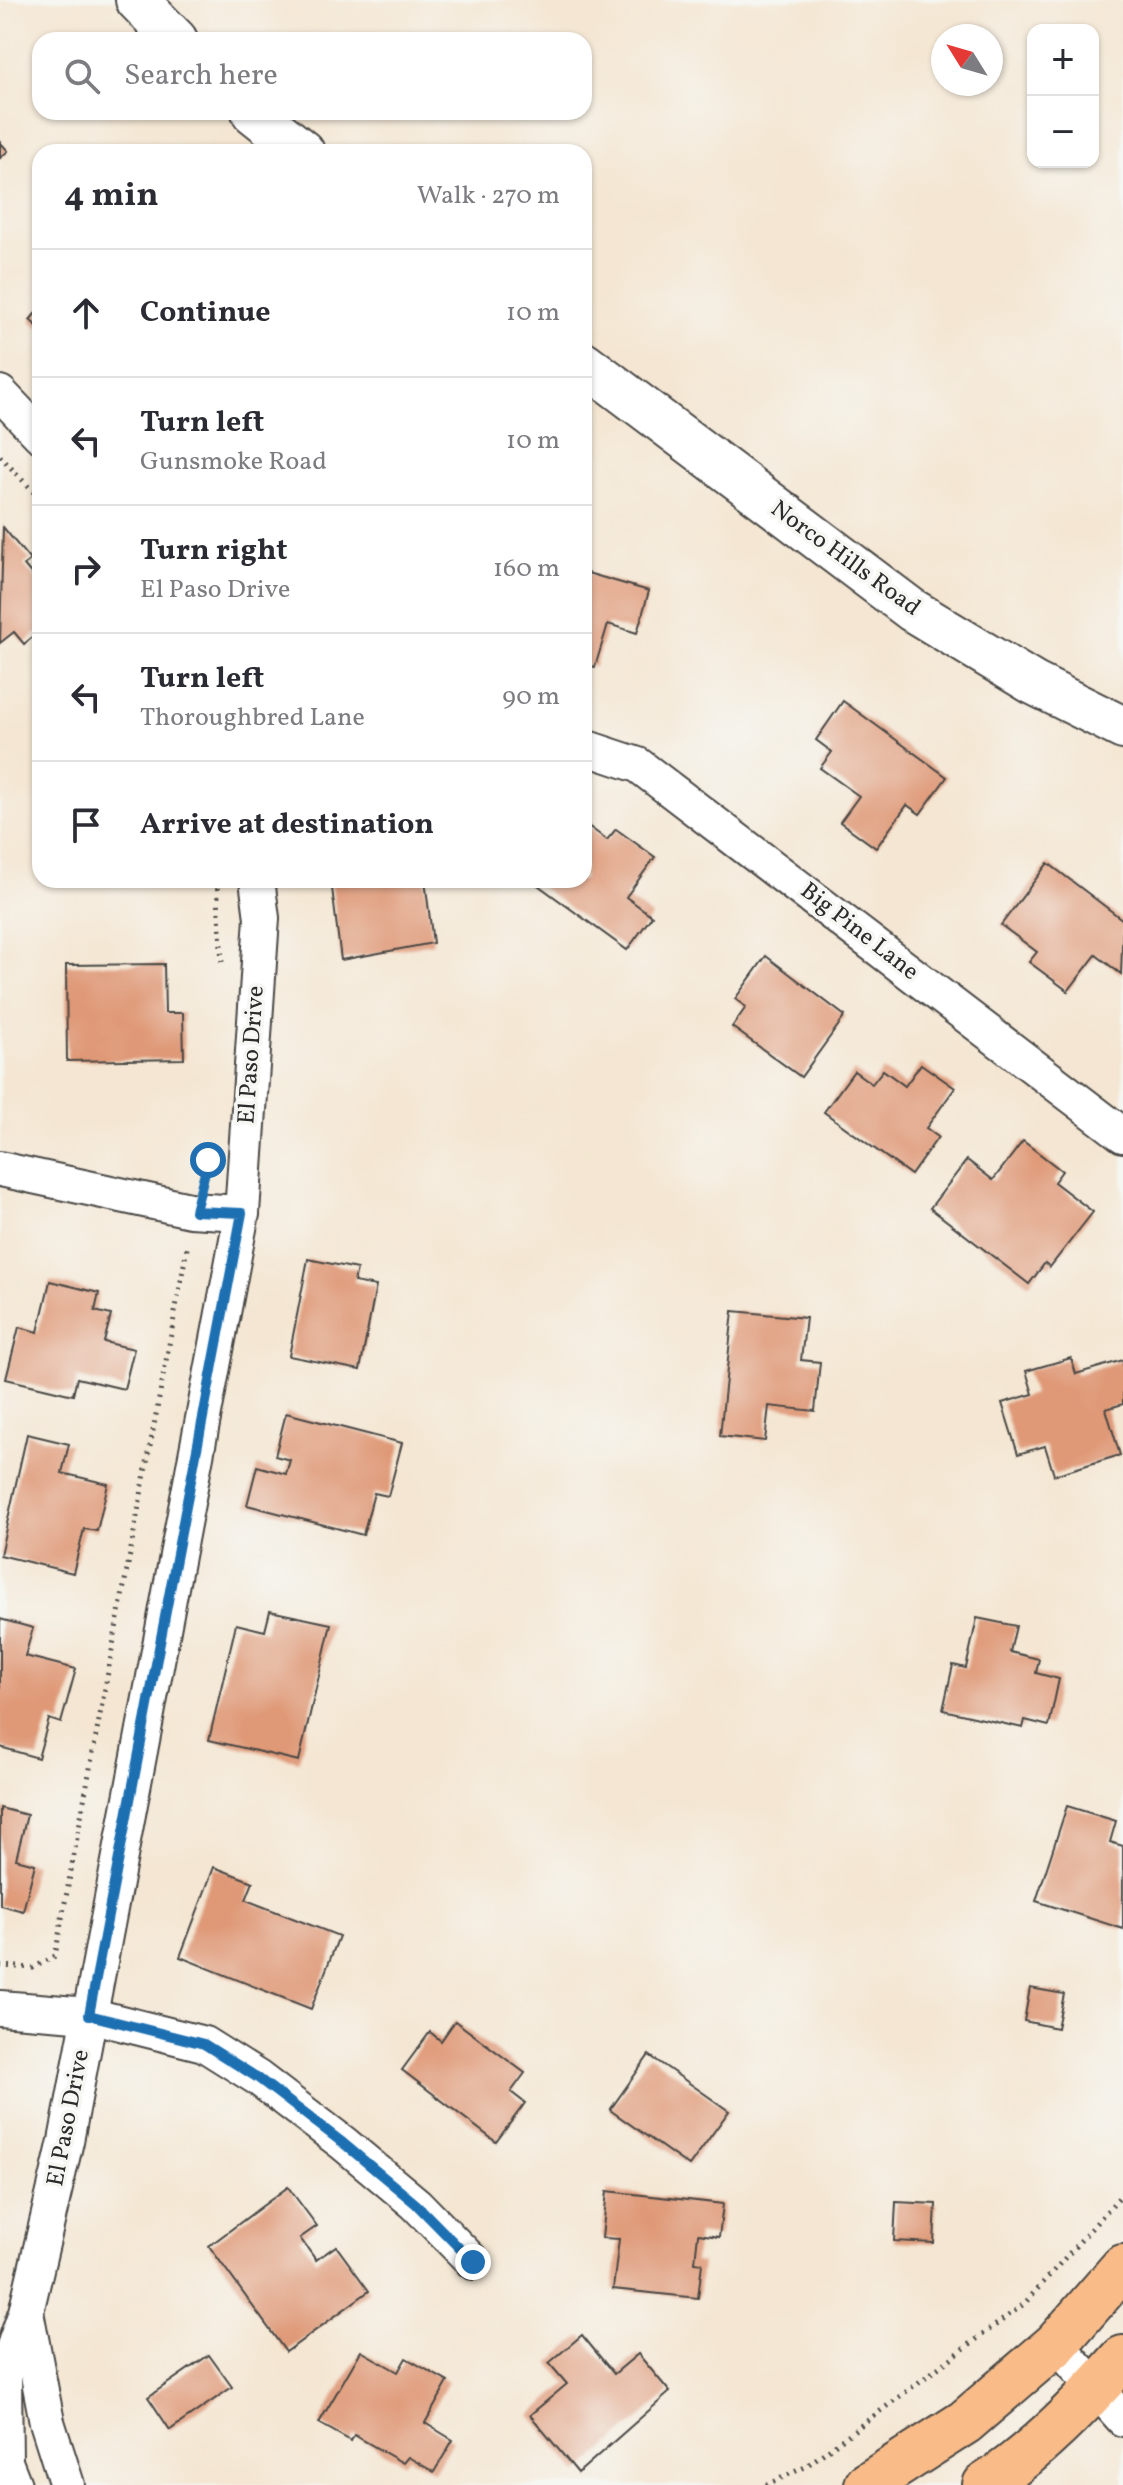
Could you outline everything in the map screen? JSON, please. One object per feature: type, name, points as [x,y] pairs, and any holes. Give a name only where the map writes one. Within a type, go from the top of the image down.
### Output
[{"type":"main road","points":[[867,2485],[965,2422],[1056,2344],[1123,2267]]},
{"type":"main road","points":[[985,2485],[1114,2388]]},
{"type":"street","points":[[137,0],[168,32]]},
{"type":"street","points":[[263,120],[293,144]]},
{"type":"street","name":"Norco Hills Road","points":[[592,369],[912,610],[1033,683],[1123,728]]},
{"type":"street","points":[[0,393],[32,427]]},
{"type":"street","name":"Big Pine Lane","points":[[592,750],[638,765],[1123,1135]]},
{"type":"street","name":"El Paso Drive","points":[[14,2485],[5,2462],[4,2375],[26,2312],[66,2141],[242,1213],[262,918],[258,888]]},
{"type":"street","points":[[0,1169],[195,1211],[242,1213]]},
{"type":"street","points":[[0,2008],[89,2015],[204,2044],[343,2143],[416,2204],[473,2262]]},
{"type":"street","name":"El Paso Drive","points":[[26,2312],[47,2422],[67,2485]]},
{"type":"street","points":[[1056,2344],[1114,2388]]},
{"type":"path","points":[[0,456],[32,490]]},
{"type":"path","points":[[217,888],[222,968]]},
{"type":"path","points":[[0,1966],[33,1968],[55,1956],[211,1131]]},
{"type":"path","points":[[766,2485],[805,2467],[1024,2304],[1123,2193]]},
{"type":"building","points":[[0,142],[8,151],[0,158]]},
{"type":"building","points":[[3,527],[30,560],[24,565],[32,574],[32,638],[24,644],[14,632],[0,643]]},
{"type":"building","points":[[592,574],[649,591],[637,633],[608,624],[595,667],[592,666]]},
{"type":"building","points":[[843,701],[947,777],[920,814],[907,805],[876,848],[840,822],[859,796],[820,768],[832,752],[816,740]]},
{"type":"building","points":[[592,829],[607,840],[616,829],[655,857],[626,897],[652,916],[627,950],[542,888],[592,888]]},
{"type":"building","points":[[1048,863],[1123,920],[1121,974],[1096,955],[1068,991],[1029,962],[1037,952],[1001,925]]},
{"type":"building","points":[[332,888],[426,888],[433,943],[341,960]]},
{"type":"building","points":[[766,956],[845,1016],[801,1077],[732,1027],[746,1007],[735,999]]},
{"type":"building","points":[[164,964],[165,1013],[183,1013],[184,1059],[67,1061],[66,965]]},
{"type":"building","points":[[921,1064],[955,1088],[926,1128],[938,1137],[911,1175],[824,1112],[854,1071],[872,1084],[883,1070],[905,1086]]},
{"type":"building","points":[[1023,1141],[1062,1171],[1054,1182],[1093,1212],[1050,1267],[1045,1263],[1029,1284],[930,1208],[967,1160],[993,1180]]},
{"type":"building","points":[[308,1259],[357,1269],[354,1282],[376,1286],[360,1370],[289,1356]]},
{"type":"building","points":[[50,1281],[99,1293],[95,1311],[111,1315],[104,1342],[134,1349],[124,1389],[77,1378],[73,1395],[6,1379],[19,1327],[38,1332]]},
{"type":"building","points":[[733,1311],[806,1318],[801,1360],[820,1362],[815,1411],[769,1406],[765,1441],[720,1436]]},
{"type":"building","points":[[1071,1358],[1076,1374],[1123,1360],[1123,1404],[1106,1409],[1120,1455],[1054,1475],[1045,1446],[1018,1454],[1002,1403],[1033,1394],[1026,1371]]},
{"type":"building","points":[[286,1413],[402,1443],[388,1496],[374,1493],[363,1535],[247,1505],[257,1466],[286,1474],[290,1460],[275,1456]]},
{"type":"building","points":[[27,1434],[69,1444],[62,1473],[108,1484],[97,1531],[84,1529],[73,1573],[0,1555]]},
{"type":"building","points":[[270,1611],[331,1624],[299,1761],[209,1740],[236,1624],[265,1631]]},
{"type":"building","points":[[977,1618],[1016,1626],[1010,1652],[1039,1659],[1036,1673],[1059,1679],[1049,1726],[1025,1720],[1023,1728],[943,1710],[953,1665],[966,1668]]},
{"type":"building","points":[[0,1619],[33,1628],[25,1656],[76,1669],[61,1723],[49,1719],[38,1758],[0,1747]]},
{"type":"building","points":[[1067,1806],[1116,1821],[1110,1842],[1123,1846],[1123,1929],[1036,1901]]},
{"type":"building","points":[[0,1808],[27,1815],[16,1859],[35,1864],[23,1911],[0,1905]]},
{"type":"building","points":[[214,1867],[253,1882],[246,1900],[339,1936],[311,2009],[180,1957]]},
{"type":"building","points":[[1030,1988],[1064,1994],[1057,2028],[1024,2021]]},
{"type":"building","points":[[455,2021],[525,2073],[511,2092],[525,2103],[496,2142],[402,2070],[430,2032],[441,2041]]},
{"type":"building","points":[[649,2055],[729,2111],[689,2166],[610,2110]]},
{"type":"building","points":[[288,2187],[317,2226],[300,2238],[316,2260],[336,2246],[369,2291],[286,2352],[209,2246]]},
{"type":"building","points":[[607,2191],[723,2204],[719,2237],[698,2234],[695,2262],[702,2263],[698,2298],[613,2289],[619,2239],[602,2238]]},
{"type":"building","points":[[896,2202],[936,2204],[934,2243],[894,2241]]},
{"type":"building","points":[[582,2335],[614,2374],[638,2354],[670,2392],[578,2473],[530,2415],[567,2384],[549,2363]]},
{"type":"building","points":[[361,2351],[398,2372],[406,2358],[448,2382],[425,2423],[453,2440],[434,2472],[408,2457],[403,2463],[354,2435],[351,2441],[319,2423]]},
{"type":"building","points":[[209,2355],[232,2387],[170,2430],[148,2397]]},
{"type":"route","points":[[208,1160],[195,1211],[242,1213],[89,2015],[204,2044],[258,2078],[416,2204],[473,2262]]}]
